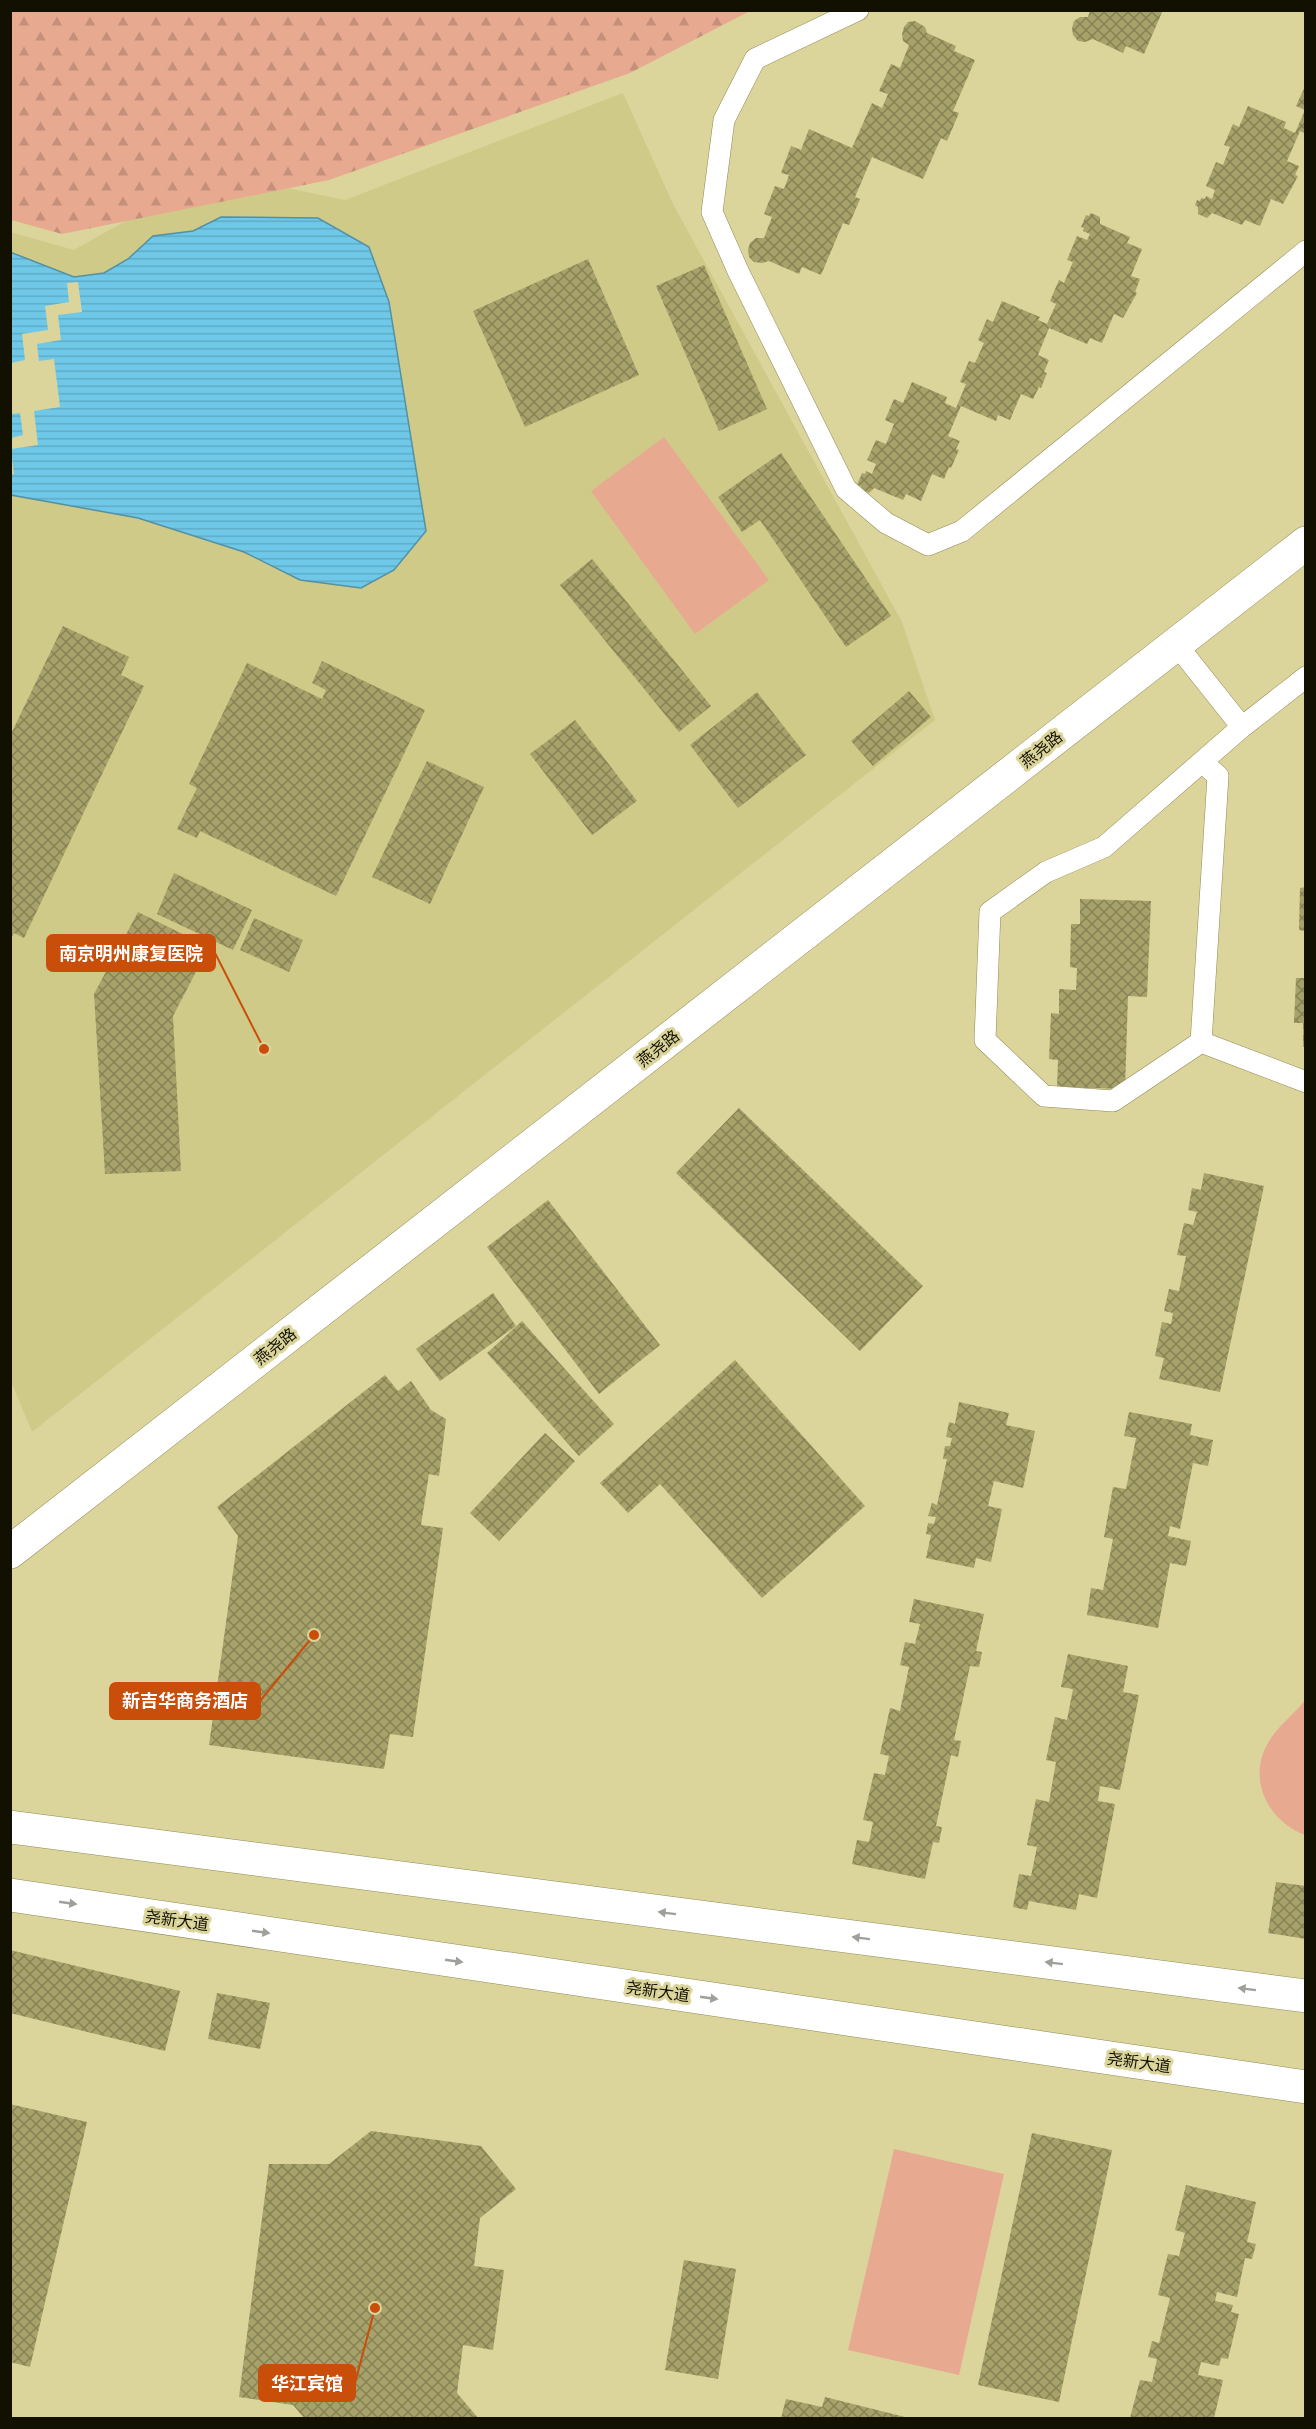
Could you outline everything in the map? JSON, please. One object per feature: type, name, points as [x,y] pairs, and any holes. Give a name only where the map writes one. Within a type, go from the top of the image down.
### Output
[{"type":"main road","name":"燕尧路","points":[[10,1552],[1305,543]]},
{"type":"main road","points":[[10,1827],[1305,1996]]},
{"type":"main road","name":"尧新大道","points":[[10,1895],[1305,2087]]},
{"type":"lane","points":[[858,10],[755,59],[724,120],[712,212],[738,271],[846,489],[886,523],[928,545],[962,531],[1305,251]]},
{"type":"lane","points":[[1176,644],[1242,727]]},
{"type":"lane","points":[[1201,1042],[1113,1101],[1044,1096],[985,1040],[990,912],[1046,872],[1104,848],[1242,727],[1305,676]]},
{"type":"lane","points":[[1201,1042],[1218,776],[1203,762]]},
{"type":"lane","points":[[1201,1042],[1305,1082]]},
{"type":"shaded area","points":[[623,93],[673,204],[902,622],[935,720],[32,1432],[10,1379],[10,232],[74,250],[152,206],[264,183],[345,200]]},
{"type":"green space","points":[[10,11],[750,11],[630,73],[329,180],[62,234],[11,220]]},
{"type":"green space","points":[[664,437],[769,580],[695,634],[591,491]]},
{"type":"green space","points":[[1305,1700],[1305,1835],[1291,1828],[1269,1806],[1263,1793],[1260,1764],[1265,1749],[1274,1734]]},
{"type":"green space","points":[[894,2149],[1004,2174],[959,2375],[848,2350]]},
{"type":"water","points":[[221,217],[318,218],[369,247],[389,302],[426,531],[394,570],[361,588],[300,580],[244,552],[138,518],[11,495],[10,252],[74,277],[104,273],[128,259],[153,236],[193,231]]},
{"type":"pier","points":[[78,282],[82,312],[58,315],[61,340],[37,344],[39,361],[54,359],[60,407],[34,411],[38,445],[11,449],[11,438],[23,435],[20,413],[12,414],[11,363],[25,360],[22,334],[48,330],[45,306],[69,302],[67,283]]},
{"type":"pier","points":[[11,449],[14,474],[11,475]]},
{"type":"building","points":[[1090,10],[1163,10],[1144,54],[1126,46],[1123,53],[1093,39],[1085,42],[1078,41],[1073,35],[1074,21],[1080,17],[1088,17]]},
{"type":"building","points":[[915,21],[925,27],[927,33],[956,46],[954,51],[975,60],[953,111],[959,113],[947,141],[941,138],[923,179],[872,157],[855,197],[860,199],[849,225],[843,223],[821,275],[802,267],[799,274],[769,261],[754,262],[749,257],[750,243],[756,238],[764,238],[772,217],[764,214],[775,186],[784,189],[789,175],[781,173],[791,146],[801,150],[809,129],[852,148],[872,103],[882,108],[888,94],[879,91],[891,64],[900,68],[909,45],[903,41],[904,27],[908,22]]},
{"type":"building","points":[[1306,84],[1306,134],[1300,131],[1287,161],[1299,166],[1295,175],[1298,176],[1283,204],[1271,199],[1260,226],[1245,220],[1242,225],[1212,213],[1207,218],[1198,214],[1198,207],[1195,205],[1197,200],[1205,199],[1206,196],[1212,199],[1215,190],[1206,186],[1216,162],[1223,165],[1230,147],[1224,145],[1233,124],[1239,127],[1248,106],[1286,122],[1284,128],[1295,133],[1305,110],[1296,106]]},
{"type":"building","points":[[1091,213],[1100,217],[1100,224],[1130,237],[1127,243],[1142,249],[1131,276],[1140,279],[1135,292],[1137,293],[1123,318],[1114,314],[1102,343],[1090,338],[1087,344],[1049,328],[1038,355],[1049,360],[1041,388],[1039,387],[1033,399],[1021,394],[1010,420],[998,415],[996,421],[961,406],[948,436],[960,441],[956,449],[959,450],[944,479],[932,474],[921,501],[906,494],[903,500],[874,488],[869,493],[860,489],[861,486],[857,485],[862,473],[865,474],[866,471],[872,474],[876,464],[867,460],[876,440],[886,444],[894,424],[885,420],[894,399],[903,403],[912,382],[947,397],[945,403],[956,408],[966,384],[960,382],[969,361],[975,363],[984,343],[978,340],[987,319],[993,322],[1002,301],[1040,317],[1038,320],[1047,324],[1056,304],[1050,301],[1059,280],[1064,283],[1073,262],[1067,260],[1077,236],[1087,240],[1090,234],[1083,231],[1084,228],[1081,227],[1086,215],[1089,216]]},
{"type":"building","points":[[588,259],[639,375],[525,427],[473,311]]},
{"type":"building","points":[[704,265],[767,409],[719,431],[656,286]]},
{"type":"building","points":[[781,453],[891,616],[846,647],[760,520],[742,532],[718,497]]},
{"type":"building","points":[[592,559],[711,706],[679,732],[560,585]]},
{"type":"building","points":[[63,626],[129,657],[121,675],[144,686],[24,938],[14,933],[10,940],[10,736]]},
{"type":"building","points":[[322,661],[425,710],[336,896],[200,831],[197,838],[177,829],[197,788],[189,784],[247,663],[322,699],[326,690],[312,683]]},
{"type":"building","points":[[909,691],[931,717],[873,766],[851,741]]},
{"type":"building","points":[[757,692],[806,755],[738,808],[690,745]]},
{"type":"building","points":[[575,720],[637,801],[592,835],[530,754]]},
{"type":"building","points":[[427,761],[484,787],[430,904],[372,877]]},
{"type":"building","points":[[174,873],[252,910],[233,950],[157,914]]},
{"type":"building","points":[[1306,887],[1306,931],[1299,930],[1300,888]]},
{"type":"building","points":[[1080,899],[1151,901],[1147,997],[1128,996],[1125,1089],[1057,1087],[1058,1060],[1049,1059],[1051,1013],[1059,1014],[1059,989],[1076,990],[1077,968],[1070,967],[1071,924],[1080,924]]},
{"type":"building","points":[[138,912],[209,947],[173,1016],[181,1171],[105,1174],[94,994]]},
{"type":"building","points":[[254,918],[303,940],[289,972],[240,950]]},
{"type":"building","points":[[1296,978],[1306,978],[1306,1047],[1303,1047],[1303,1023],[1294,1023]]},
{"type":"building","points":[[739,1108],[923,1286],[860,1351],[676,1173]]},
{"type":"building","points":[[1204,1173],[1264,1186],[1220,1392],[1159,1379],[1164,1358],[1155,1356],[1162,1322],[1171,1324],[1173,1313],[1164,1311],[1169,1289],[1179,1291],[1186,1256],[1177,1255],[1184,1223],[1193,1225],[1197,1212],[1188,1210],[1192,1188],[1201,1190]]},
{"type":"building","points":[[548,1200],[660,1345],[599,1394],[487,1247]]},
{"type":"building","points":[[493,1293],[516,1326],[440,1381],[416,1349]]},
{"type":"building","points":[[522,1321],[614,1424],[579,1456],[487,1353]]},
{"type":"building","points":[[735,1360],[865,1506],[762,1598],[660,1484],[628,1513],[600,1483]]},
{"type":"building","points":[[385,1375],[398,1391],[411,1381],[431,1410],[446,1419],[439,1476],[429,1474],[421,1525],[443,1528],[413,1737],[390,1734],[384,1769],[209,1745],[238,1536],[217,1507]]},
{"type":"building","points":[[959,1402],[1009,1413],[1006,1425],[1035,1431],[1023,1488],[994,1481],[988,1506],[1002,1509],[991,1562],[976,1558],[974,1568],[926,1558],[931,1535],[926,1534],[928,1523],[934,1524],[936,1517],[928,1516],[932,1503],[937,1505],[947,1459],[943,1459],[945,1446],[950,1446],[952,1438],[946,1437],[949,1422],[955,1424]]},
{"type":"building","points":[[1129,1412],[1192,1424],[1190,1435],[1213,1440],[1208,1466],[1193,1463],[1180,1529],[1170,1526],[1168,1536],[1191,1541],[1186,1566],[1170,1563],[1158,1628],[1087,1615],[1091,1588],[1103,1590],[1113,1539],[1104,1537],[1113,1487],[1126,1489],[1136,1438],[1124,1436]]},
{"type":"building","points":[[545,1433],[575,1461],[499,1541],[470,1513]]},
{"type":"building","points":[[914,1599],[984,1614],[976,1651],[982,1652],[979,1667],[970,1666],[954,1740],[961,1741],[958,1757],[951,1755],[936,1826],[942,1827],[939,1843],[933,1842],[925,1879],[852,1864],[857,1840],[869,1842],[873,1822],[863,1820],[874,1773],[885,1775],[889,1756],[880,1754],[890,1708],[900,1711],[909,1667],[900,1665],[905,1642],[915,1644],[920,1624],[909,1622]]},
{"type":"building","points":[[1068,1654],[1128,1666],[1123,1692],[1139,1695],[1120,1790],[1100,1786],[1098,1801],[1115,1804],[1097,1898],[1079,1894],[1076,1910],[1029,1901],[1027,1910],[1013,1907],[1019,1874],[1031,1876],[1037,1847],[1027,1845],[1036,1799],[1049,1802],[1056,1762],[1046,1760],[1055,1717],[1067,1720],[1073,1689],[1061,1687]]},
{"type":"building","points":[[1276,1882],[1306,1886],[1306,1939],[1268,1933]]},
{"type":"building","points":[[10,1950],[180,1991],[165,2051],[10,2013]]},
{"type":"building","points":[[217,1993],[270,2003],[260,2049],[208,2039]]},
{"type":"building","points":[[10,2104],[87,2122],[30,2367],[10,2362]]},
{"type":"building","points":[[371,2131],[481,2146],[516,2189],[480,2218],[474,2266],[504,2270],[493,2350],[463,2345],[457,2393],[478,2418],[304,2418],[293,2405],[239,2397],[269,2164],[329,2164]]},
{"type":"building","points":[[1032,2133],[1112,2150],[1059,2402],[978,2385]]},
{"type":"building","points":[[1186,2185],[1256,2202],[1247,2242],[1256,2244],[1252,2259],[1245,2258],[1237,2297],[1217,2292],[1215,2301],[1233,2305],[1231,2312],[1239,2314],[1228,2359],[1221,2358],[1219,2366],[1201,2362],[1198,2375],[1223,2380],[1214,2418],[1130,2418],[1140,2380],[1152,2382],[1157,2359],[1148,2357],[1152,2341],[1159,2343],[1170,2298],[1158,2295],[1168,2254],[1179,2256],[1185,2233],[1175,2230]]},
{"type":"building","points":[[684,2260],[736,2269],[718,2379],[665,2370]]},
{"type":"building","points":[[825,2397],[909,2418],[781,2418],[786,2399],[822,2407]]},
{"type":"place","name":"南京明州康复医院","points":[[264,1049]]},
{"type":"place","name":"新吉华商务酒店","points":[[314,1635]]},
{"type":"place","name":"华江宾馆","points":[[375,2308]]}]
